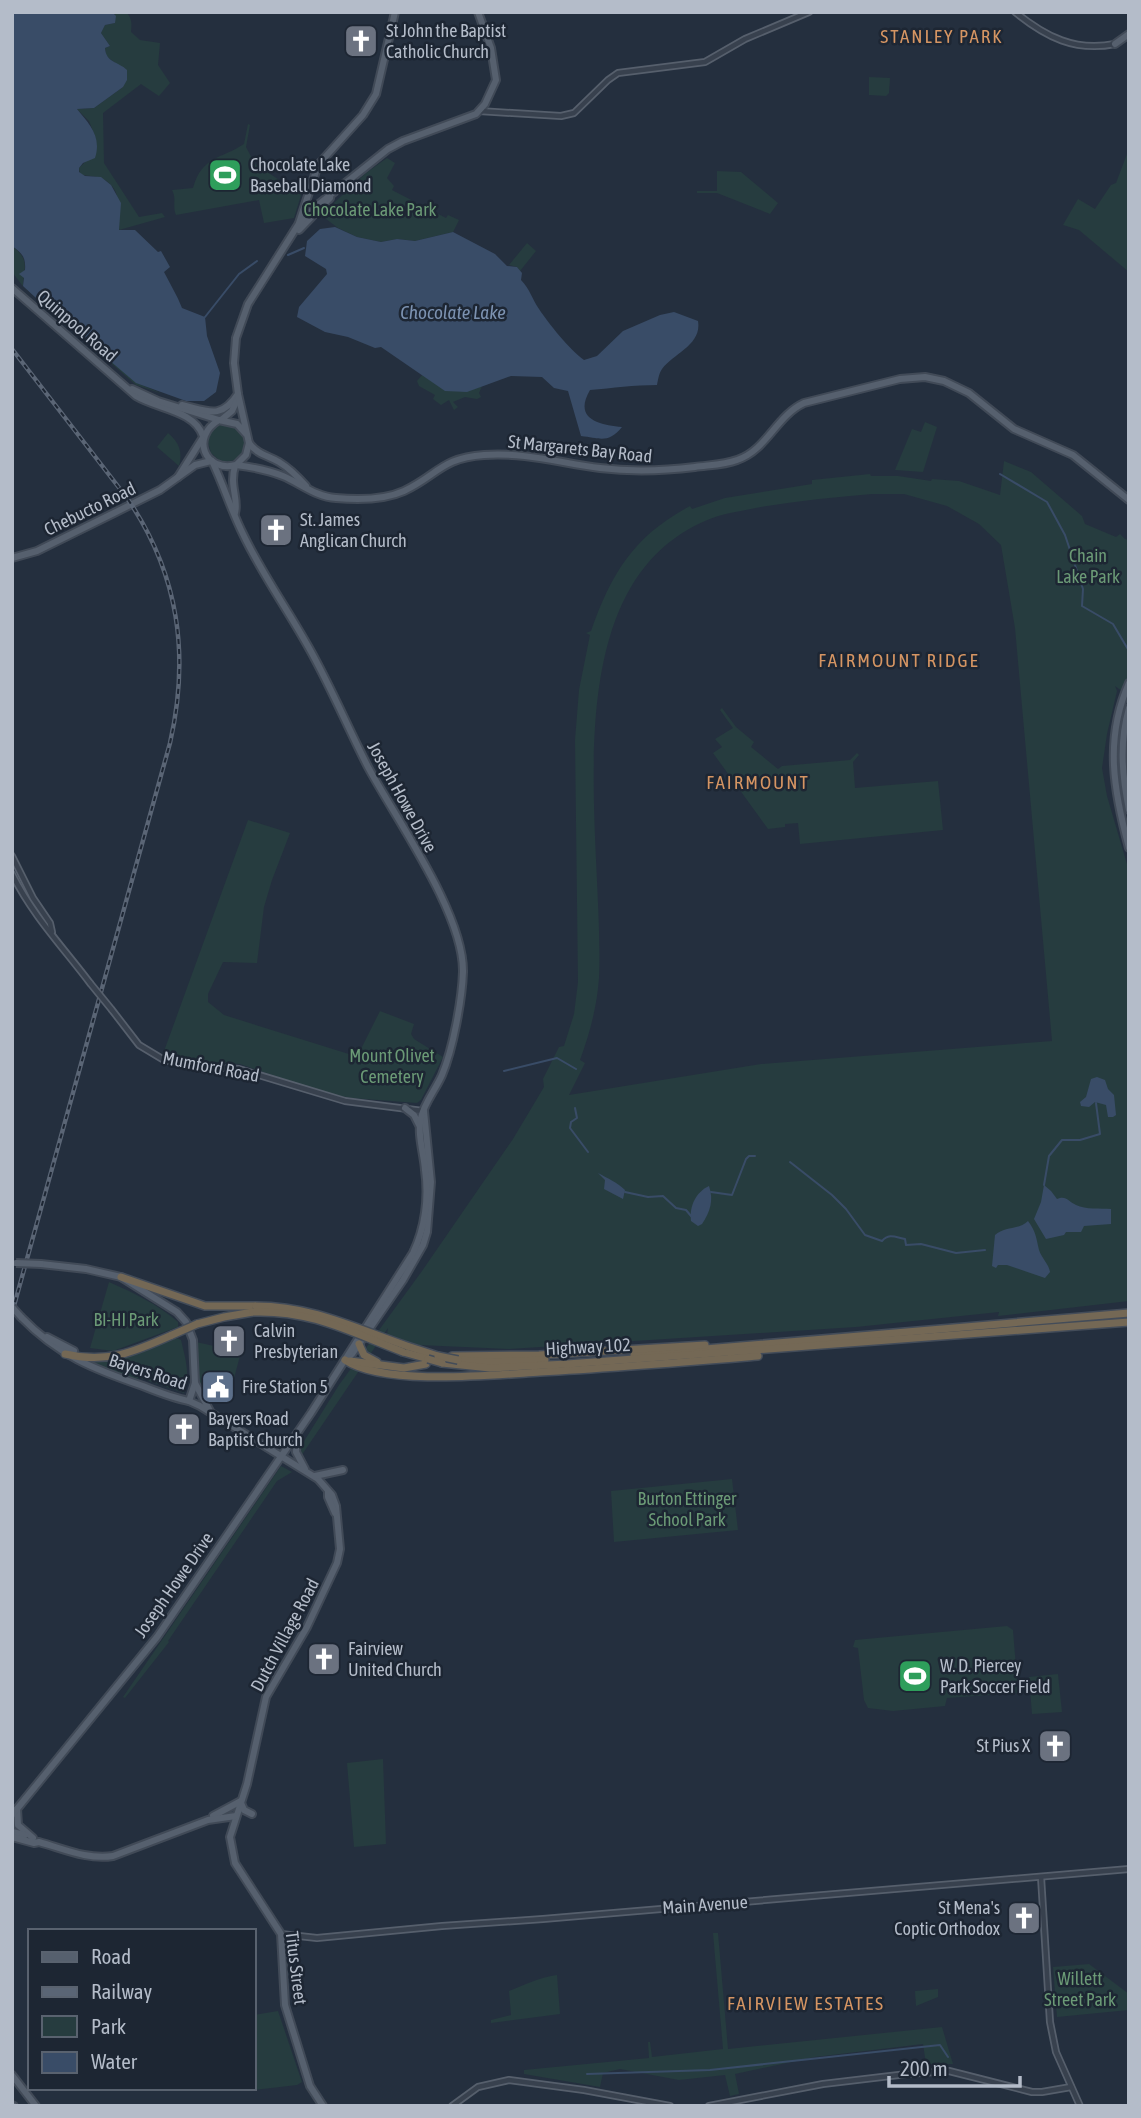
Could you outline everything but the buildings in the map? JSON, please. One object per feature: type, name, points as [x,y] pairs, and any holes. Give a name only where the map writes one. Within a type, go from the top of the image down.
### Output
[{"type":"highway","name":"Highway 102","points":[[121,1277],[205,1306],[255,1309]]},
{"type":"highway","name":"Highway 102","points":[[65,1353],[100,1359],[122,1354],[197,1324],[255,1309],[282,1306],[325,1315],[405,1349],[440,1359],[490,1368],[841,1345],[1126,1322]]},
{"type":"highway","name":"Highway 102","points":[[405,1349],[427,1362],[455,1358],[490,1362],[567,1360],[1129,1312]]},
{"type":"highway","points":[[359,1344],[361,1352],[367,1357],[391,1367]]},
{"type":"highway","points":[[345,1360],[359,1368],[389,1373],[488,1375],[676,1363],[841,1345]]},
{"type":"highway","points":[[74,1351],[95,1356],[122,1354]]},
{"type":"highway","points":[[345,1360],[391,1367],[416,1367],[427,1362]]},
{"type":"main road","points":[[237,394],[234,409],[210,426],[203,436],[205,450],[212,461],[221,466],[236,465],[246,455],[249,443],[237,394],[235,347],[240,323],[257,290],[299,225],[315,171],[324,156],[373,101],[395,12]]},
{"type":"main road","points":[[299,225],[395,145],[479,111],[494,89],[496,80],[491,48],[478,12]]},
{"type":"main road","points":[[1115,44],[1129,38]]},
{"type":"main road","points":[[308,194],[315,210]]},
{"type":"main road","points":[[295,233],[315,210]]},
{"type":"main road","name":"Quinpool Road","points":[[12,288],[123,384],[149,404],[193,420],[203,436]]},
{"type":"main road","name":"St Margarets Bay Road","points":[[236,465],[269,471],[313,492],[339,498],[392,495],[410,488],[449,462],[464,457],[544,457],[596,467],[645,472],[730,462],[757,450],[801,405],[900,379],[925,377],[964,389],[1014,429],[1073,455],[1129,500]]},
{"type":"main road","name":"Quinpool Road","points":[[123,384],[153,398],[220,420]]},
{"type":"main road","points":[[153,398],[217,412],[228,407],[237,394]]},
{"type":"main road","points":[[220,420],[237,424],[247,435]]},
{"type":"main road","name":"Chebucto Road","points":[[177,478],[203,436]]},
{"type":"main road","points":[[249,443],[259,454],[287,467],[313,492]]},
{"type":"main road","name":"Chebucto Road","points":[[12,558],[37,551],[157,492],[195,465],[212,461]]},
{"type":"main road","name":"Joseph Howe Drive","points":[[212,461],[243,534],[317,662],[369,768],[439,893],[459,943],[463,971],[452,1039],[442,1076],[421,1116],[426,1186],[419,1240],[398,1279],[345,1360]]},
{"type":"main road","name":"Joseph Howe Drive","points":[[235,513],[237,508],[232,482],[236,465]]},
{"type":"main road","points":[[1128,685],[1116,721],[1113,749],[1114,784],[1129,848]]},
{"type":"main road","points":[[1129,708],[1121,756],[1129,810]]},
{"type":"main road","points":[[405,1108],[414,1115],[420,1127]]},
{"type":"main road","name":"Joseph Howe Drive","points":[[12,1815],[157,1637],[414,1262],[427,1231],[431,1182],[424,1111]]},
{"type":"main road","points":[[14,1263],[86,1269],[121,1277],[166,1303],[187,1322],[193,1340],[195,1383],[189,1401]]},
{"type":"main road","name":"Bayers Road","points":[[12,1307],[36,1331],[65,1353],[92,1368],[189,1401],[281,1456]]},
{"type":"main road","points":[[36,1331],[74,1351]]},
{"type":"main road","points":[[195,1383],[211,1412]]},
{"type":"main road","points":[[298,1433],[296,1452],[311,1474],[325,1475],[344,1470]]},
{"type":"main road","name":"Dutch Village Road","points":[[235,1863],[230,1838],[242,1801],[266,1697],[298,1643],[335,1570],[340,1549],[335,1513],[328,1491],[311,1474],[281,1456]]},
{"type":"main road","points":[[13,1836],[84,1855],[110,1857],[208,1820],[242,1801],[244,1810],[252,1814]]},
{"type":"main road","points":[[18,1809],[18,1825],[36,1840]]},
{"type":"main road","points":[[208,1820],[236,1816]]},
{"type":"main road","name":"Titus Street","points":[[235,1863],[281,1934],[285,2005],[310,2086],[323,2106]]},
{"type":"main road","points":[[12,2075],[36,2106]]},
{"type":"street","points":[[479,111],[561,116],[574,113],[618,73],[705,62],[745,39],[809,12]]},
{"type":"street","points":[[1015,12],[1041,32],[1061,42],[1081,47],[1115,44]]},
{"type":"street","name":"Mumford Road","points":[[12,856],[33,898],[50,923],[52,932]]},
{"type":"street","name":"Mumford Road","points":[[12,874],[26,903],[52,932],[139,1045],[164,1060],[193,1066],[239,1069],[330,1099],[424,1111]]},
{"type":"street","name":"Main Avenue","points":[[281,1934],[317,1938],[1129,1869]]},
{"type":"street","points":[[1041,1877],[1050,2022],[1056,2052],[1080,2106]]},
{"type":"street","points":[[709,2106],[824,2084],[948,2071],[1032,2092],[1070,2087]]},
{"type":"street","points":[[452,2106],[478,2087],[509,2080],[670,2106]]},
{"type":"green space","points":[[112,12],[126,12],[131,21],[131,32],[140,40],[160,43],[158,65],[170,83],[159,96],[141,84],[103,113],[104,163],[139,217],[162,213],[165,217],[119,230],[118,202],[114,189],[100,178],[80,174],[79,168],[85,162],[95,136],[89,121],[77,109],[94,108],[123,87],[118,65],[106,56],[105,48],[110,46],[101,33],[105,25],[115,23],[115,14]]},
{"type":"green space","points":[[869,77],[890,78],[889,93],[886,96],[869,95]]},
{"type":"green space","points":[[248,124],[246,147],[255,164],[299,193],[302,192],[294,218],[264,223],[259,200],[176,215],[172,190],[193,188],[207,164],[244,144]]},
{"type":"green space","points":[[1127,154],[1129,272],[1079,230],[1063,225],[1078,199],[1095,209],[1111,185],[1116,183]]},
{"type":"green space","name":"Chocolate Lake Park","points":[[387,158],[395,163],[387,178],[394,186],[392,190],[446,218],[448,215],[459,220],[453,232],[415,241],[397,239],[381,242],[357,237],[338,228],[321,215],[366,173]]},
{"type":"green space","points":[[717,171],[741,172],[778,203],[770,214],[717,193],[697,193],[717,191]]},
{"type":"green space","points":[[527,243],[536,251],[520,271],[509,265]]},
{"type":"green space","points":[[12,246],[24,260],[23,286],[12,272]]},
{"type":"green space","points":[[24,287],[44,301],[68,325],[76,326],[81,334],[137,383],[163,394],[136,385]]},
{"type":"green space","points":[[422,375],[450,390],[464,391],[482,386],[479,393],[481,397],[465,397],[453,402],[458,407],[454,410],[449,400],[441,405],[433,399],[435,395],[419,386],[417,381]]},
{"type":"green space","points":[[925,422],[937,427],[923,472],[895,470],[912,429],[921,432]]},
{"type":"green space","points":[[221,424],[239,429],[243,435],[243,453],[233,460],[219,460],[211,453],[206,435]]},
{"type":"green space","points":[[168,433],[179,448],[179,466],[157,447]]},
{"type":"green space","name":"Chain Lake Park","points":[[1004,461],[1031,472],[1082,516],[1085,524],[1116,537],[1120,534],[1129,540],[1129,696],[1115,686],[1117,691],[1102,768],[1107,796],[1129,871],[1129,1301],[998,1316],[999,1312],[856,1327],[509,1349],[419,1345],[387,1335],[388,1328],[297,1462],[293,1459],[339,1385],[513,1139],[544,1087],[543,1079],[559,1047],[564,1046],[574,1014],[578,982],[575,740],[579,690],[590,635],[586,633],[591,631],[607,591],[627,558],[654,530],[690,506],[692,509],[725,498],[812,484],[812,480],[870,474],[898,476],[931,481],[959,481],[1000,495]],"holes":[[[872,494],[904,494],[947,506],[979,524],[1001,545],[1015,628],[1052,1041],[761,1064],[569,1095],[585,1063],[580,1060],[593,1019],[598,988],[595,724],[604,660],[623,602],[656,555],[712,518],[803,501]]]},
{"type":"green space","points":[[722,708],[736,727],[754,742],[751,747],[778,769],[782,766],[850,760],[857,753],[859,755],[853,762],[855,788],[938,781],[943,830],[800,844],[798,823],[768,829],[713,753],[722,747],[715,739],[733,728],[720,710]]},
{"type":"green space","name":"Mount Olivet Cemetery","points":[[248,820],[290,833],[264,907],[257,963],[223,962],[208,994],[208,1002],[224,1015],[352,1055],[359,1053],[380,1011],[414,1024],[411,1034],[414,1039],[443,1057],[417,1103],[328,1094],[240,1064],[187,1061],[163,1054]]},
{"type":"green space","name":"BI-HI Park","points":[[109,1282],[162,1310],[178,1322],[178,1327],[113,1351],[90,1348]]},
{"type":"green space","name":"BI-HI Park","points":[[177,1338],[181,1340],[187,1366],[184,1393],[140,1378],[127,1378],[110,1373],[83,1359],[140,1352]]},
{"type":"green space","points":[[196,1342],[241,1352],[233,1382],[212,1376],[204,1393],[199,1387]]},
{"type":"green space","points":[[281,1466],[292,1472],[277,1481],[169,1642],[125,1698],[123,1697]]},
{"type":"green space","name":"Burton Ettinger School Park","points":[[732,1479],[738,1530],[614,1542],[611,1491]]},
{"type":"green space","points":[[1007,1626],[1013,1630],[1018,1693],[947,1698],[945,1706],[893,1711],[868,1708],[864,1700],[858,1648],[853,1647],[855,1640]]},
{"type":"green space","points":[[1058,1674],[1062,1712],[1032,1714],[1029,1677]]},
{"type":"green space","points":[[383,1759],[386,1844],[354,1847],[347,1763]]},
{"type":"green space","points":[[713,1933],[718,1933],[728,2049],[942,2027],[953,2064],[926,2064],[923,2044],[815,2057],[735,2074],[739,2094],[730,2096],[725,2075],[679,2080],[620,2069],[603,2073],[600,2087],[524,2074],[524,2070],[649,2058],[648,2042],[652,2057],[723,2049]]},
{"type":"green space","name":"Willett Street Park","points":[[1089,1964],[1129,1994],[1129,2010],[1057,2017],[1053,1967]]},
{"type":"green space","points":[[557,1975],[560,2014],[491,2023],[491,2020],[511,2015],[509,1991]]},
{"type":"green space","points":[[938,1989],[938,1997],[916,2006],[915,1991]]},
{"type":"green space","points":[[278,2011],[302,2082],[297,2085],[256,2090],[256,2015]]},
{"type":"water","points":[[12,12],[112,12],[116,16],[115,23],[105,25],[101,33],[110,46],[105,48],[106,53],[127,70],[127,80],[123,87],[94,108],[77,109],[93,131],[97,143],[95,158],[83,163],[79,172],[85,176],[101,177],[111,185],[121,203],[119,230],[135,230],[158,252],[161,251],[170,267],[164,272],[182,308],[205,317],[207,336],[220,373],[216,392],[204,401],[186,401],[136,383],[82,337],[77,326],[58,316],[23,286],[24,278],[19,274],[25,270],[24,259],[12,246]]},
{"type":"water","name":"Chocolate Lake","points":[[335,227],[357,237],[381,242],[397,239],[415,241],[453,232],[495,254],[507,266],[517,267],[522,273],[521,280],[543,315],[584,360],[597,356],[623,331],[674,312],[698,321],[696,336],[692,343],[662,369],[657,385],[590,390],[585,408],[591,419],[622,427],[608,438],[581,436],[568,391],[554,388],[542,377],[511,376],[467,392],[445,391],[381,347],[375,348],[348,337],[325,332],[297,317],[299,307],[327,274],[326,269],[305,256],[307,241],[320,229]]},
{"type":"water","points":[[1097,1077],[1105,1080],[1114,1095],[1116,1115],[1113,1117],[1108,1117],[1106,1105],[1095,1102],[1089,1107],[1081,1106],[1080,1102],[1086,1097],[1091,1079]]},
{"type":"water","points":[[598,1173],[625,1190],[623,1199],[604,1189],[605,1180]]},
{"type":"water","points":[[1044,1185],[1057,1199],[1065,1198],[1084,1208],[1111,1209],[1111,1224],[1084,1226],[1081,1232],[1066,1232],[1064,1235],[1046,1239],[1034,1219]]},
{"type":"water","points":[[709,1186],[710,1206],[702,1224],[698,1226],[691,1221],[692,1205],[700,1192]]},
{"type":"water","points":[[1028,1221],[1050,1272],[1045,1278],[1007,1265],[998,1265],[996,1268],[992,1266],[995,1235]]},
{"type":"waterway","points":[[288,255],[304,248]]},
{"type":"waterway","points":[[205,317],[239,274],[257,261]]},
{"type":"waterway","points":[[1000,474],[1047,502],[1065,535],[1083,589],[1082,606],[1113,624],[1129,651]]},
{"type":"waterway","points":[[504,1071],[557,1058],[576,1069]]},
{"type":"waterway","points":[[1044,1185],[1049,1156],[1062,1140],[1080,1140],[1100,1134],[1096,1103]]},
{"type":"waterway","points":[[575,1108],[577,1118],[571,1122],[570,1128],[588,1152]]},
{"type":"waterway","points":[[711,1192],[732,1195],[746,1159],[755,1156]]},
{"type":"waterway","points":[[790,1162],[832,1195],[865,1235],[882,1241],[890,1236],[905,1239],[906,1245],[921,1244],[956,1253],[985,1250]]},
{"type":"waterway","points":[[625,1192],[648,1197],[663,1196],[676,1208],[686,1210],[691,1216]]},
{"type":"waterway","points":[[587,2074],[710,2070],[940,2045],[948,2057]]},
{"type":"railway","points":[[12,349],[127,498],[145,527],[169,586],[179,647],[179,678],[170,743],[12,1313]]},
{"type":"place","name":"St John the Baptist Catholic Church","points":[[361,41]]},
{"type":"place","name":"Chocolate Lake Baseball Diamond","points":[[225,175]]},
{"type":"place","name":"St. James Anglican Church","points":[[276,530]]},
{"type":"place","name":"Calvin Presbyterian","points":[[229,1341]]},
{"type":"place","name":"Fire Station 5","points":[[218,1387]]},
{"type":"place","name":"Bayers Road Baptist Church","points":[[184,1429]]},
{"type":"place","name":"Fairview United Church","points":[[324,1659]]},
{"type":"place","name":"W. D. Piercey Park Soccer Field","points":[[915,1676]]},
{"type":"place","name":"St Pius X","points":[[1055,1746]]},
{"type":"place","name":"St Mena's Coptic Orthodox","points":[[1024,1918]]},
{"type":"district","name":"STANLEY PARK","points":[[942,36]]},
{"type":"district","name":"FAIRMOUNT RIDGE","points":[[899,660]]},
{"type":"district","name":"FAIRMOUNT","points":[[758,782]]},
{"type":"district","name":"FAIRVIEW ESTATES","points":[[806,2003]]}]
